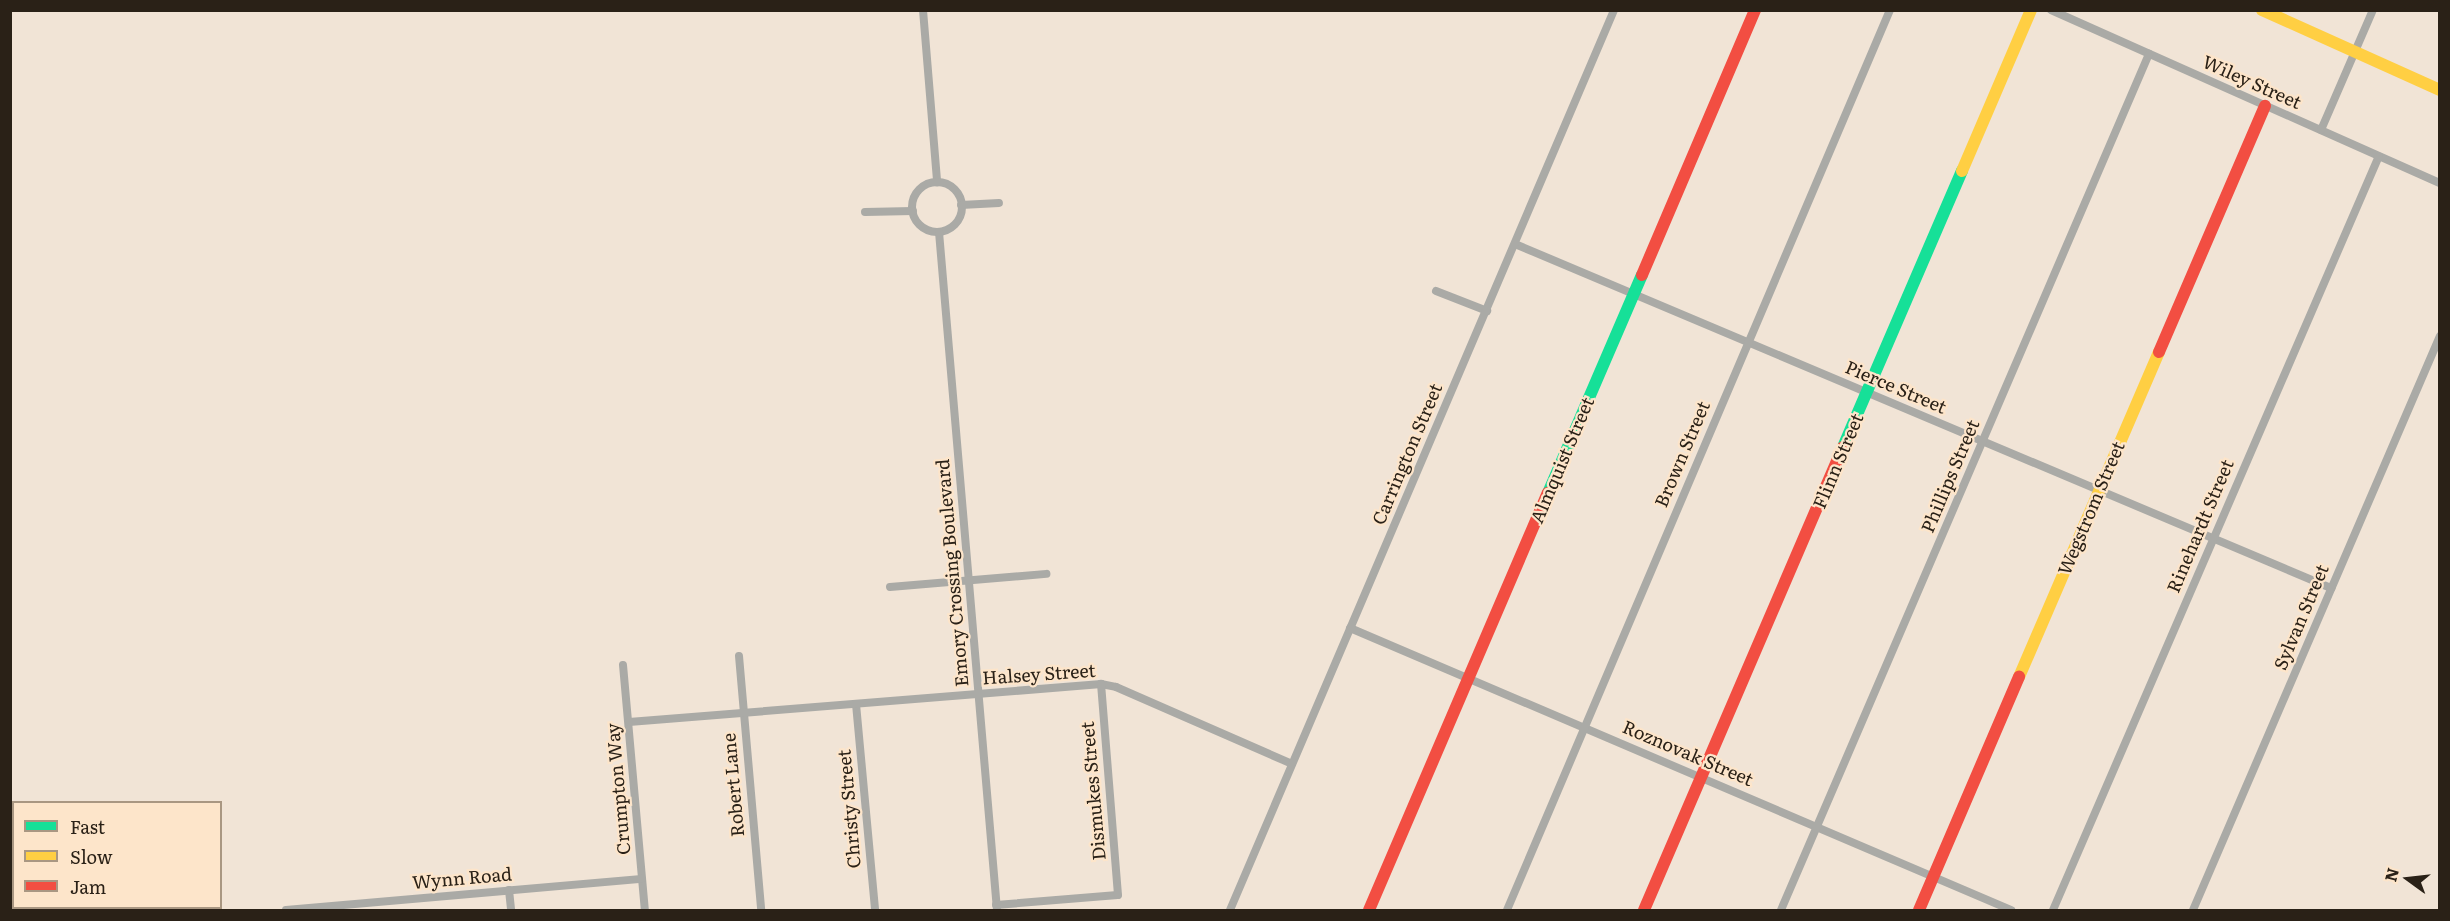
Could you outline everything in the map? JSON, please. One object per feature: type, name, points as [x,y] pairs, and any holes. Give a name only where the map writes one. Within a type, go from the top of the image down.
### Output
[{"type":"street","points":[[923,10],[937,182]]},
{"type":"street","name":"Carrington Street","points":[[1230,910],[1614,10]]},
{"type":"street","name":"Almquist Street","points":[[1369,910],[1755,10]]},
{"type":"street","name":"Brown Street","points":[[1506,910],[1890,10]]},
{"type":"street","name":"Flinn Street","points":[[1644,910],[2031,10]]},
{"type":"street","name":"Wiley Street","points":[[2051,10],[2439,183]]},
{"type":"street","points":[[2262,10],[2439,90]]},
{"type":"street","points":[[2321,130],[2373,10]]},
{"type":"street","name":"Phillips Street","points":[[1781,910],[2149,54]]},
{"type":"street","name":"Wegstrom Street","points":[[1919,910],[2265,106]]},
{"type":"street","name":"Rinehardt Street","points":[[2053,910],[2379,156]]},
{"type":"street","points":[[937,182],[953,188],[961,205],[954,225],[939,232],[923,228],[913,211],[916,193],[937,182]]},
{"type":"street","points":[[961,205],[999,202]]},
{"type":"street","points":[[865,212],[913,211]]},
{"type":"street","name":"Emory Crossing Boulevard","points":[[939,232],[980,694],[996,908]]},
{"type":"street","name":"Pierce Street","points":[[1515,244],[2212,540],[2331,588]]},
{"type":"street","points":[[1436,291],[1487,311]]},
{"type":"street","name":"Sylvan Street","points":[[2193,910],[2439,336]]},
{"type":"street","points":[[890,587],[1046,574]]},
{"type":"street","name":"Roznovak Street","points":[[1350,628],[1469,676],[2011,910]]},
{"type":"street","name":"Robert Lane","points":[[739,656],[761,910]]},
{"type":"street","name":"Crumpton Way","points":[[623,665],[645,910]]},
{"type":"street","name":"Halsey Street","points":[[629,722],[1101,684],[1116,687],[1292,764]]},
{"type":"street","name":"Dismukes Street","points":[[996,908],[1118,895],[1101,684]]},
{"type":"street","name":"Christy Street","points":[[856,704],[875,910]]},
{"type":"street","name":"Wynn Road","points":[[286,910],[331,909],[509,890],[642,879]]},
{"type":"street","points":[[509,890],[511,910]]},
{"type":"traffic: fast","points":[[1843,447],[1962,171]]},
{"type":"traffic: fast","points":[[1548,493],[1642,275]]},
{"type":"traffic: slow","points":[[1962,171],[2031,10]]},
{"type":"traffic: slow","points":[[2262,10],[2440,90]]},
{"type":"traffic: slow","points":[[2019,677],[2159,352]]},
{"type":"traffic: jam","points":[[1642,275],[1755,10]]},
{"type":"traffic: jam","points":[[2159,352],[2265,106]]},
{"type":"traffic: jam","points":[[1644,910],[1843,447]]},
{"type":"traffic: jam","points":[[1369,910],[1548,493]]},
{"type":"traffic: jam","points":[[1919,910],[2019,677]]}]
